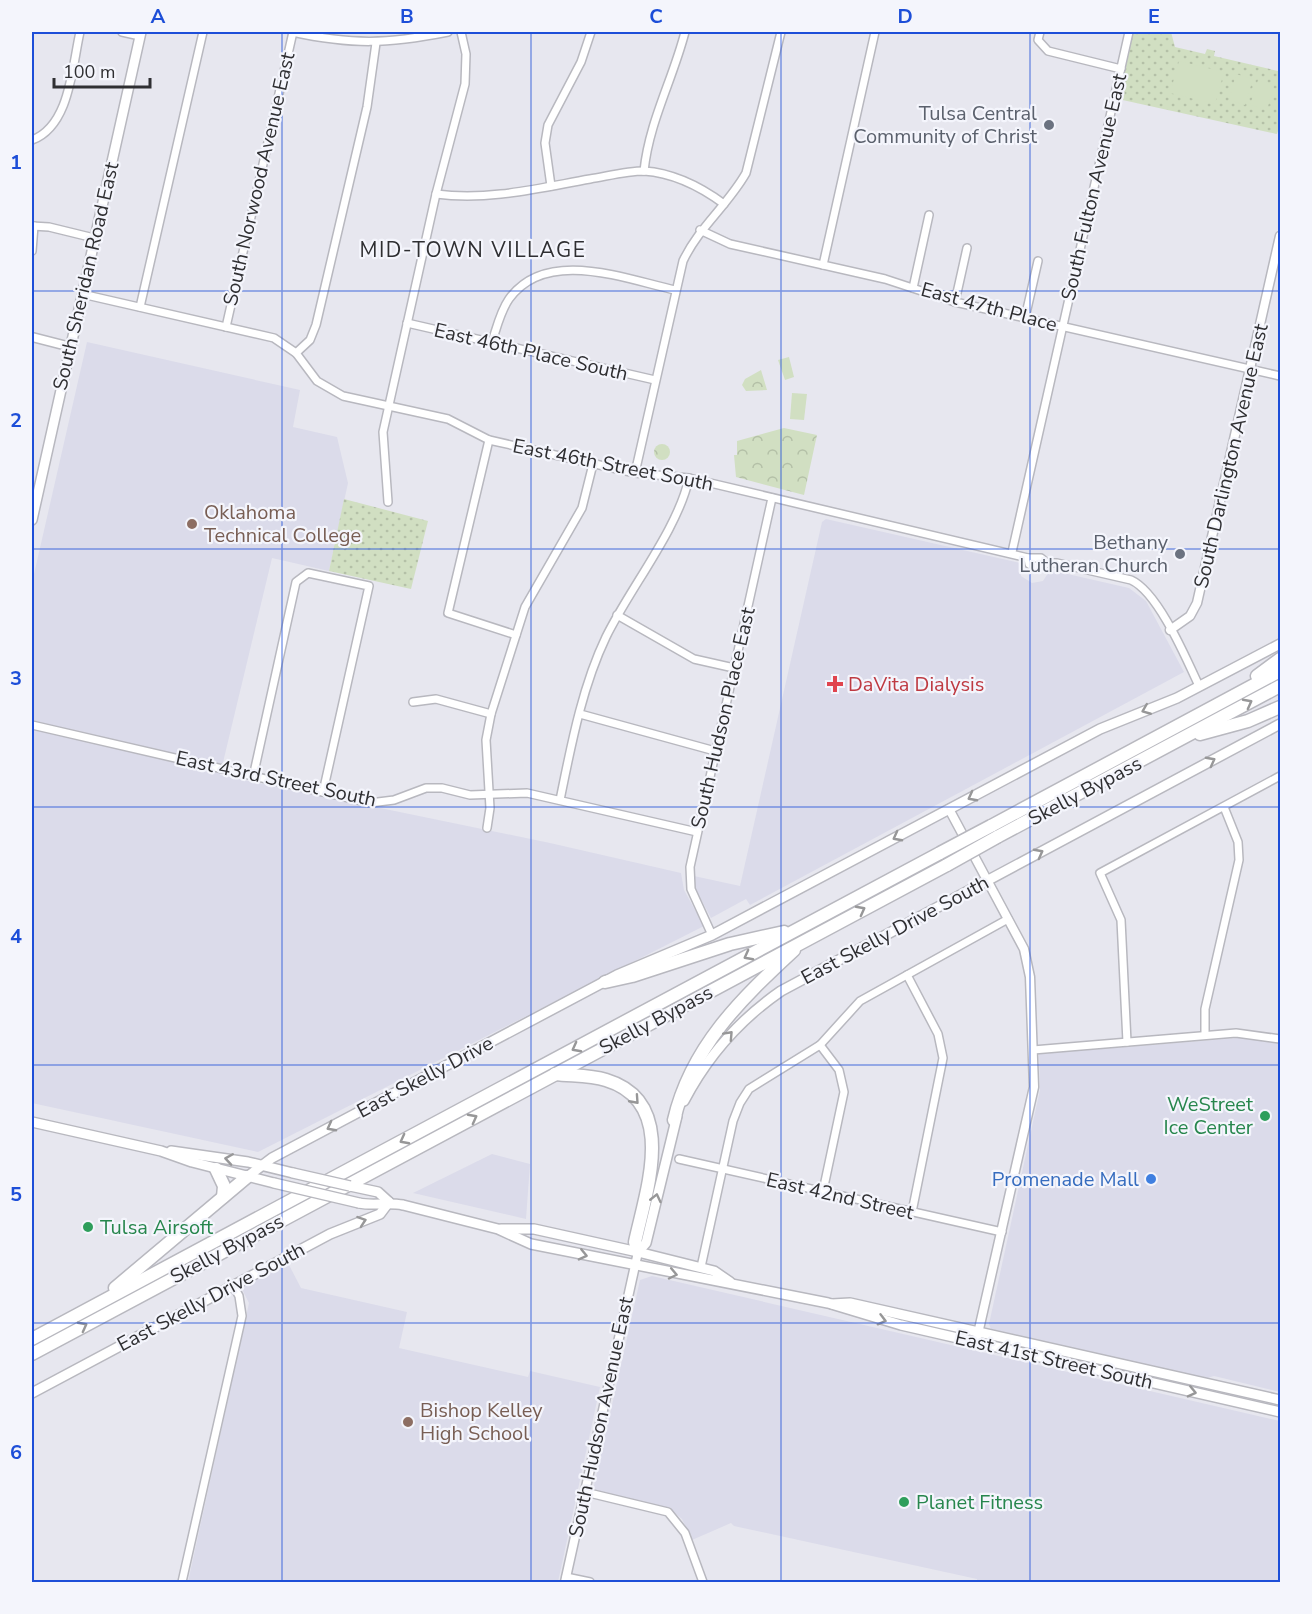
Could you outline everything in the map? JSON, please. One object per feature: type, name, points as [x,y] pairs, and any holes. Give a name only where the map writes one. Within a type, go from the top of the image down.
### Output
[{"type":"highway","points":[[1220,704],[1281,659]]},
{"type":"highway","name":"Skelly Bypass","points":[[32,1339],[804,933],[947,865],[994,831],[1281,671]]},
{"type":"highway","name":"Skelly Bypass","points":[[32,1354],[554,1074],[804,933],[940,853],[994,831],[1179,740],[1281,686]]},
{"type":"highway","points":[[1179,740],[1248,721],[1281,707]]},
{"type":"highway","points":[[605,982],[632,976],[730,944],[804,933]]},
{"type":"highway","points":[[674,1120],[689,1075],[721,1022],[804,933]]},
{"type":"highway","points":[[554,1074],[598,1078],[617,1085],[634,1098],[646,1115],[652,1136],[653,1157],[634,1242],[638,1252]]},
{"type":"highway","points":[[216,1169],[224,1186],[223,1197]]},
{"type":"highway","points":[[98,1303],[247,1177]]},
{"type":"main road","name":"South Sheridan Road East","points":[[32,520],[140,34]]},
{"type":"main road","points":[[605,982],[712,935],[1100,729],[1177,698],[1281,644]]},
{"type":"main road","name":"East Skelly Drive South","points":[[638,1252],[646,1243],[674,1120],[694,1082],[718,1047],[759,1006],[791,986],[1281,724]]},
{"type":"main road","name":"East Skelly Drive","points":[[247,1177],[272,1158],[605,982]]},
{"type":"main road","name":"East 41st Street South","points":[[32,1122],[161,1151],[216,1169],[359,1203],[389,1202],[498,1228],[534,1229],[638,1252],[714,1270],[730,1282]]},
{"type":"main road","name":"East 41st Street South","points":[[161,1151],[194,1153],[263,1166],[378,1192],[389,1202]]},
{"type":"main road","name":"East Skelly Drive South","points":[[32,1393],[330,1234],[381,1214],[389,1202]]},
{"type":"main road","name":"East 41st Street South","points":[[498,1228],[531,1244],[711,1282],[730,1282],[829,1304],[848,1312],[1281,1412]]},
{"type":"main road","name":"East 41st Street South","points":[[829,1304],[850,1303],[1281,1400]]},
{"type":"main road","points":[[1081,1367],[1084,1356]]},
{"type":"main road","points":[[1221,1399],[1223,1387]]},
{"type":"street","points":[[32,140],[47,133],[58,117],[80,32]]},
{"type":"street","points":[[122,32],[140,34]]},
{"type":"street","points":[[140,307],[203,32]]},
{"type":"street","points":[[292,32],[346,42],[376,43],[448,32]]},
{"type":"street","name":"South Norwood Avenue East","points":[[226,327],[292,32]]},
{"type":"street","points":[[388,502],[382,438],[436,194],[465,84],[466,54],[461,32]]},
{"type":"street","points":[[551,186],[545,143],[548,125],[581,62],[591,32]]},
{"type":"street","points":[[644,171],[650,132],[678,61],[685,32]]},
{"type":"street","points":[[634,473],[682,261],[700,230],[747,174],[781,32]]},
{"type":"street","points":[[823,265],[875,32]]},
{"type":"street","points":[[1040,32],[1038,40],[1048,51],[1121,69]]},
{"type":"street","name":"South Fulton Avenue East","points":[[1012,552],[1129,32]]},
{"type":"street","points":[[296,353],[310,340],[316,325],[367,107],[376,43]]},
{"type":"street","points":[[436,194],[476,198],[644,171],[679,179],[700,188],[724,204]]},
{"type":"street","points":[[913,288],[929,215]]},
{"type":"street","points":[[32,251],[33,226],[94,238]]},
{"type":"street","name":"East 47th Place","points":[[700,230],[730,244],[913,288],[955,302],[1281,376]]},
{"type":"street","name":"South Darlington Avenue East","points":[[1170,630],[1190,616],[1197,603],[1281,236]]},
{"type":"street","points":[[955,302],[967,248]]},
{"type":"street","points":[[1025,318],[1038,261]]},
{"type":"street","points":[[492,342],[499,317],[508,299],[528,281],[549,273],[590,272],[675,290]]},
{"type":"street","name":"East 46th Street South","points":[[82,294],[274,338],[296,353],[325,388],[343,396],[448,420],[489,440],[634,473],[689,478],[1012,552],[1028,558],[1029,564],[1034,567],[1047,563],[1136,582],[1152,595],[1199,686]]},
{"type":"street","name":"East 46th Place South","points":[[407,323],[656,380]]},
{"type":"street","points":[[32,337],[71,347]]},
{"type":"street","points":[[489,440],[448,613],[516,635]]},
{"type":"street","points":[[487,828],[489,795],[486,740],[491,714],[525,607],[582,507],[593,464]]},
{"type":"street","points":[[560,800],[580,714],[601,648],[678,510],[689,478]]},
{"type":"street","name":"South Hudson Place East","points":[[712,935],[689,882],[697,832],[772,498]]},
{"type":"street","points":[[253,777],[296,582],[308,573],[369,586],[323,792]]},
{"type":"street","points":[[618,615],[694,659],[734,668]]},
{"type":"street","points":[[413,702],[436,699],[491,714]]},
{"type":"street","points":[[580,714],[715,751]]},
{"type":"street","name":"East 43rd Street South","points":[[32,725],[253,777],[377,803],[394,800],[426,788],[442,788],[470,795],[527,793],[697,832]]},
{"type":"street","points":[[1127,1042],[1121,920],[1100,873],[1281,776]]},
{"type":"street","points":[[1205,1035],[1205,1009],[1239,861],[1238,842],[1224,807]]},
{"type":"street","points":[[949,809],[1024,950],[1029,965],[1033,1050],[1032,1096],[976,1342]]},
{"type":"street","points":[[701,1267],[733,1121],[744,1096],[761,1080],[820,1045],[852,1007],[1008,919]]},
{"type":"street","points":[[907,975],[938,1034],[943,1058],[912,1212]]},
{"type":"street","points":[[1033,1050],[1248,1033],[1281,1039]]},
{"type":"street","points":[[820,1045],[839,1070],[844,1092],[823,1191]]},
{"type":"street","name":"East 42nd Street","points":[[679,1159],[1002,1232]]},
{"type":"street","name":"South Hudson Avenue East","points":[[565,1580],[638,1252]]},
{"type":"street","points":[[182,1582],[242,1316],[239,1296],[234,1285]]},
{"type":"street","points":[[585,1492],[668,1512],[685,1533],[703,1582]]},
{"type":"street","points":[[565,1580],[590,1582]]},
{"type":"shaded area","points":[[87,342],[300,390],[293,427],[337,437],[348,483],[329,571],[272,558],[220,775],[550,843],[681,873],[684,890],[704,926],[258,1152],[32,1103],[32,583]]},
{"type":"shaded area","points":[[826,519],[1020,563],[1021,576],[1032,583],[1043,581],[1050,570],[1129,588],[1146,601],[1184,672],[750,905],[746,899],[711,918],[695,888],[694,876],[740,886],[822,522]]},
{"type":"shaded area","name":"Promenade Mall","points":[[1239,1038],[1280,1043],[1280,1392],[1214,1376],[1204,1379],[991,1329],[989,1324],[1040,1090],[1039,1054]]},
{"type":"shaded area","points":[[492,1154],[530,1164],[526,1219],[413,1193]]},
{"type":"shaded area","name":"Bishop Kelley High School","points":[[288,1263],[301,1288],[407,1312],[399,1348],[528,1377],[530,1371],[600,1387],[558,1582],[188,1582],[249,1303],[243,1291],[245,1284]]},
{"type":"shaded area","points":[[652,1276],[1280,1421],[1280,1582],[977,1582],[977,1579],[734,1526],[731,1523],[692,1540],[682,1519],[669,1508],[593,1490],[640,1280]]},
{"type":"green space","points":[[1133,32],[1171,32],[1175,47],[1205,54],[1207,49],[1215,51],[1214,56],[1278,71],[1280,67],[1280,125],[1277,134],[1118,99]]},
{"type":"green space","points":[[1179,61],[1224,72],[1215,104],[1170,93]]},
{"type":"green space","points":[[1236,74],[1253,79],[1245,105],[1229,100]]},
{"type":"green space","points":[[1258,80],[1274,85],[1267,110],[1250,105]]},
{"type":"green space","points":[[789,357],[794,377],[785,380],[778,360]]},
{"type":"green space","points":[[761,370],[767,390],[746,391],[742,385],[745,379]]},
{"type":"green space","points":[[792,393],[807,394],[804,420],[790,419]]},
{"type":"green space","points":[[784,428],[817,435],[804,495],[736,477],[734,455],[737,455],[737,441]]},
{"type":"green space","points":[[659,444],[665,444],[670,452],[668,458],[659,460],[654,455],[654,449]]},
{"type":"green space","points":[[344,499],[428,521],[411,589],[329,571]]},
{"type":"place","name":"Tulsa Central Community of Christ","points":[[1049,125]]},
{"type":"place","name":"Oklahoma Technical College","points":[[192,524]]},
{"type":"place","name":"Bethany Lutheran Church","points":[[1180,554]]},
{"type":"place","name":"DaVita Dialysis","points":[[835,684]]},
{"type":"place","name":"WeStreet Ice Center","points":[[1265,1116]]},
{"type":"place","name":"Promenade Mall","points":[[1151,1179]]},
{"type":"place","name":"Tulsa Airsoft","points":[[88,1227]]},
{"type":"place","name":"Bishop Kelley High School","points":[[408,1422]]},
{"type":"place","name":"Planet Fitness","points":[[904,1502]]},
{"type":"district","name":"MID-TOWN VILLAGE","points":[[473,250]]}]
